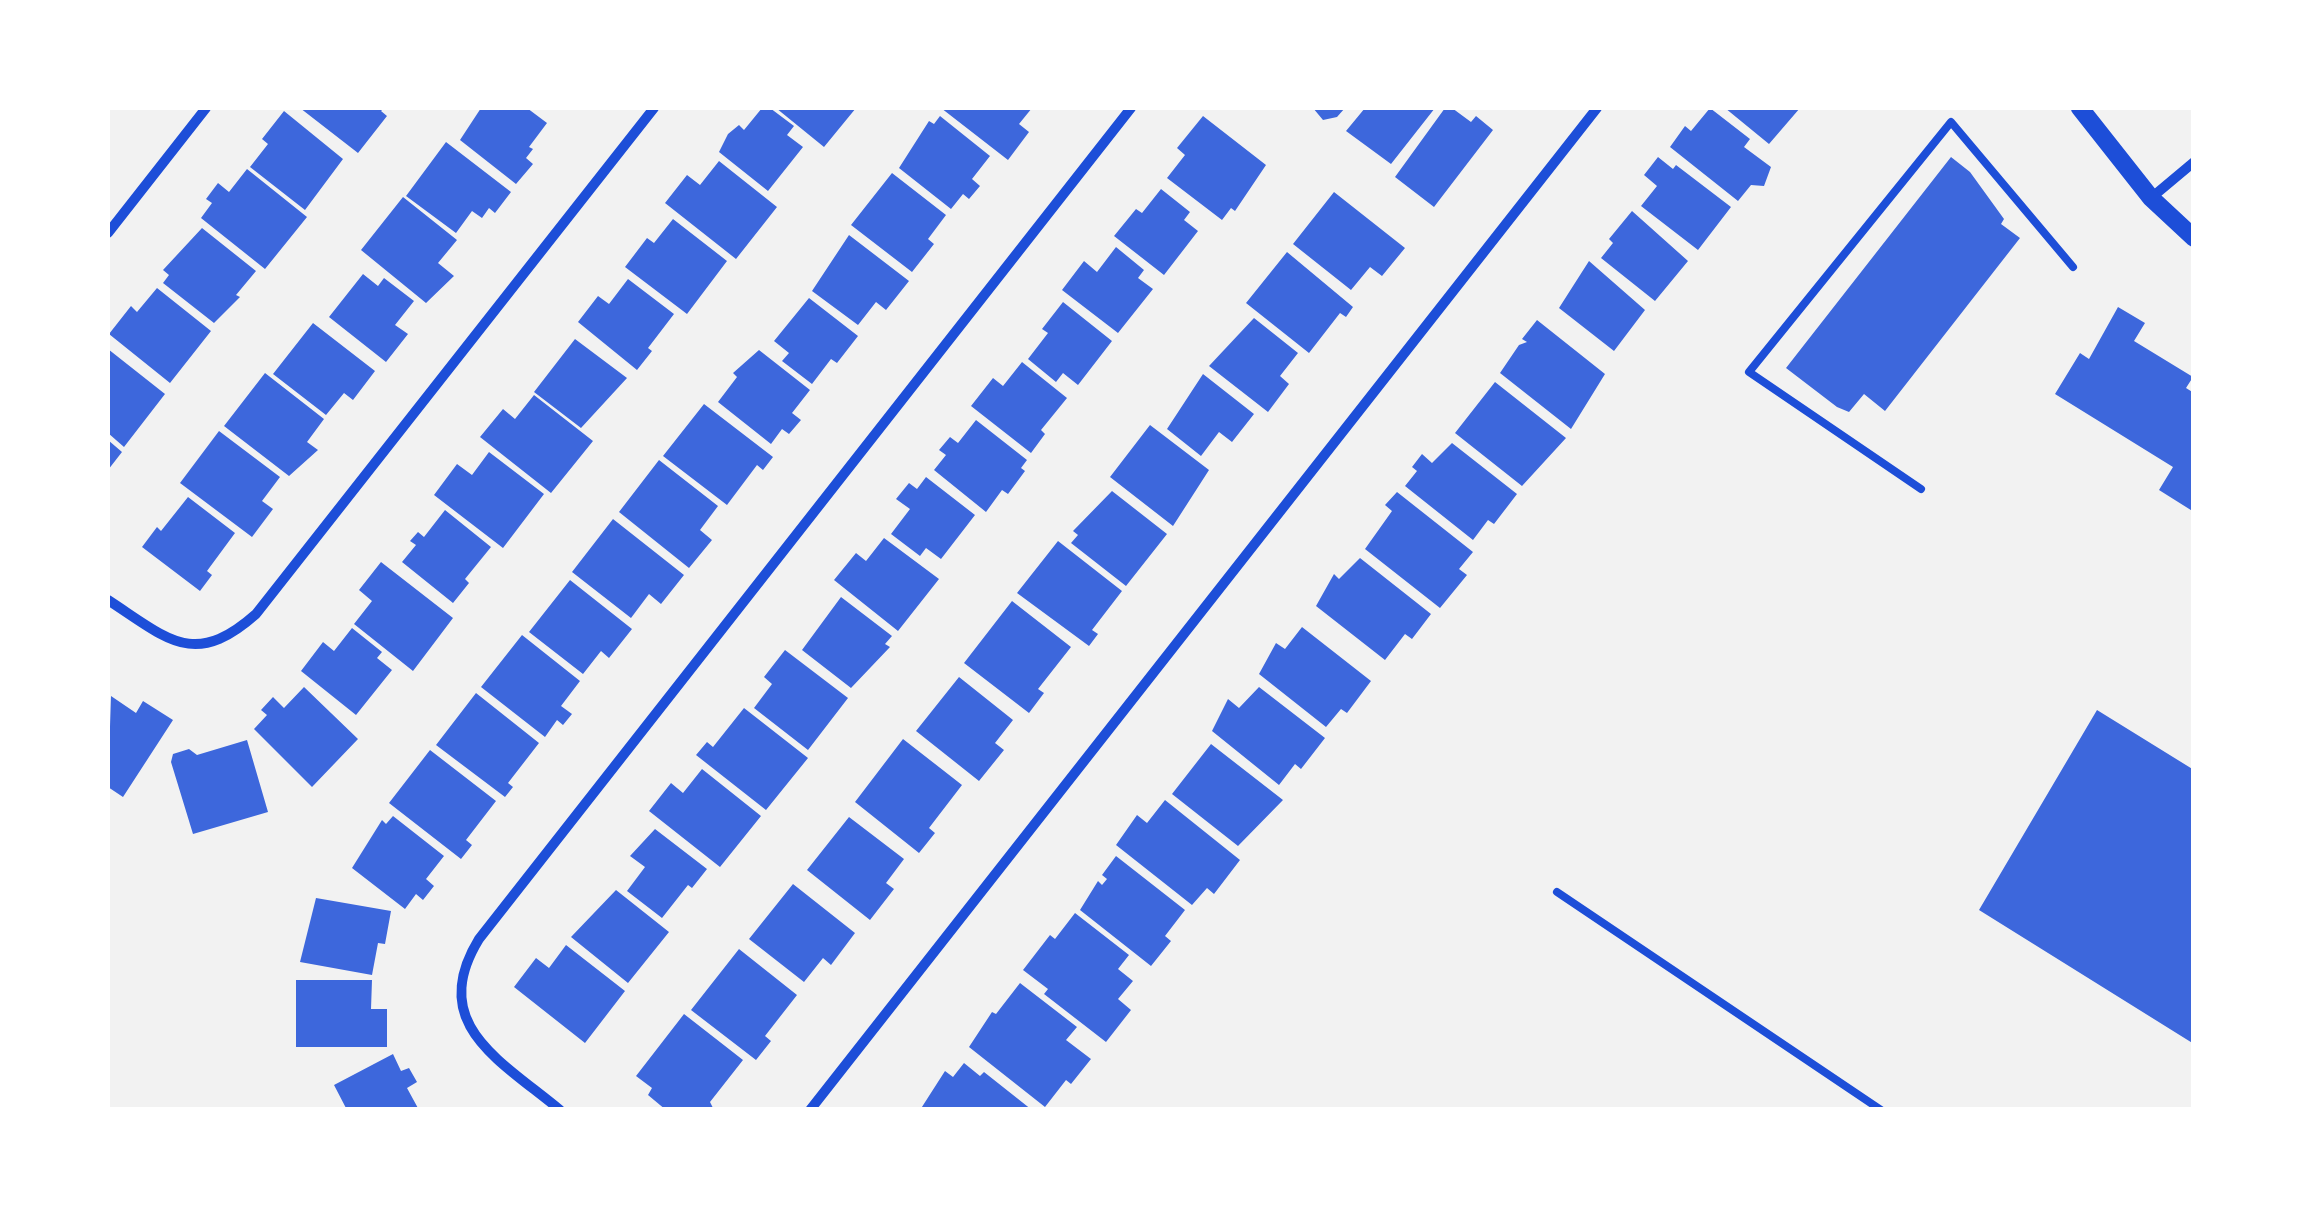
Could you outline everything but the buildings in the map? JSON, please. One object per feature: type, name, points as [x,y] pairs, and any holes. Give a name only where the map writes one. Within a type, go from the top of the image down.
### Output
[{"type":"street","points":[[108,233],[206,108]]},
{"type":"street","points":[[108,600],[183,644],[207,646],[232,636],[256,614],[654,108]]},
{"type":"street","points":[[560,1110],[472,1032],[458,992],[462,968],[491,923],[1132,108]]},
{"type":"street","points":[[2080,108],[2151,198],[2194,238]]},
{"type":"street","points":[[810,1110],[1591,110]]},
{"type":"street","points":[[2151,198],[2194,162]]},
{"type":"lane","points":[[1921,489],[1750,372],[1952,122],[2073,267]]},
{"type":"lane","points":[[1558,892],[1881,1110]]}]
